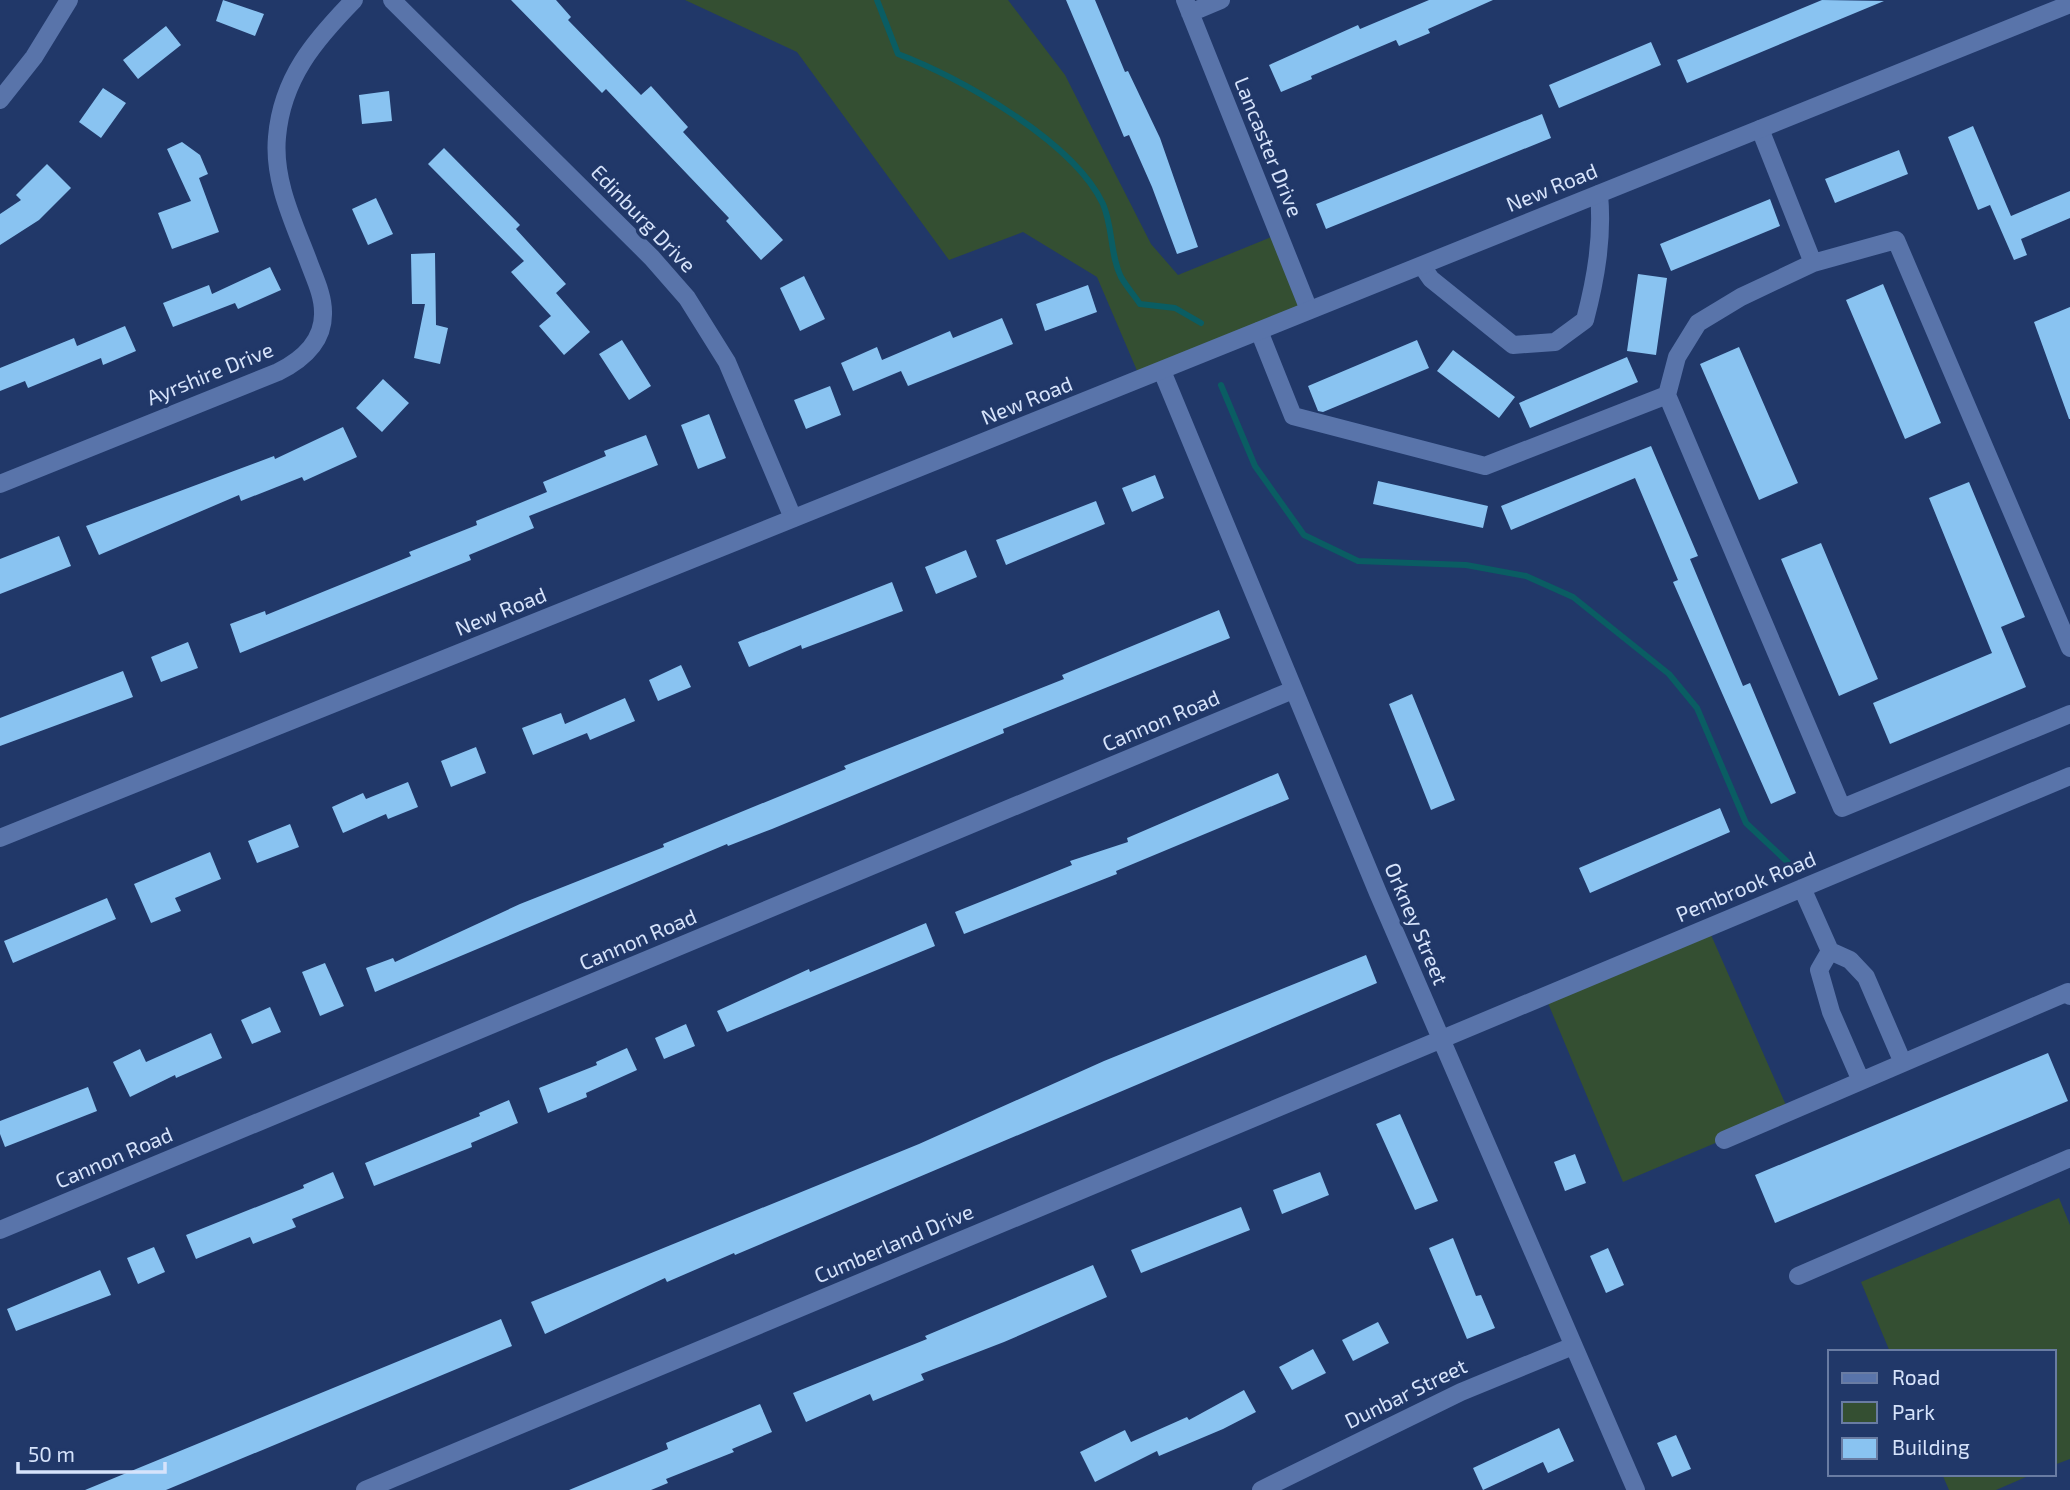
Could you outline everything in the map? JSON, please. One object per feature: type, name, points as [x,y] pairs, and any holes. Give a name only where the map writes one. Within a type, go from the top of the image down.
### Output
[{"type":"street","points":[[0,100],[34,57],[69,0]]},
{"type":"street","name":"Ayrshire Drive","points":[[0,484],[278,373],[295,364],[313,344],[321,328],[323,312],[320,291],[282,188],[277,136],[283,99],[297,67],[328,27],[354,0]]},
{"type":"street","name":"Edinburg Drive","points":[[392,0],[652,258],[687,298],[727,362],[793,518]]},
{"type":"street","points":[[1187,7],[1221,0]]},
{"type":"street","name":"New Road","points":[[0,838],[2070,4]]},
{"type":"street","name":"Lancaster Drive","points":[[1187,7],[1309,310]]},
{"type":"street","points":[[1760,129],[1812,262]]},
{"type":"street","points":[[1422,266],[1431,279],[1513,345],[1555,342],[1585,320],[1595,281],[1602,225],[1599,194]]},
{"type":"street","points":[[2070,648],[1896,240],[1812,262],[1741,297],[1698,323],[1677,357],[1667,395],[1842,808],[2070,714]]},
{"type":"street","points":[[1259,331],[1293,416],[1485,466],[1667,395]]},
{"type":"street","name":"Orkney Street","points":[[1162,372],[1440,1040],[1636,1490]]},
{"type":"street","name":"Cannon Road","points":[[0,1230],[1293,690]]},
{"type":"street","name":"Pembrook Road","points":[[1440,1040],[2070,776]]},
{"type":"street","points":[[1802,888],[1830,951],[1850,960],[1866,977],[1903,1063]]},
{"type":"street","points":[[1830,951],[1819,970],[1831,1012],[1861,1081]]},
{"type":"street","points":[[1724,1140],[2068,992],[2070,996]]},
{"type":"street","name":"Cumberland Drive","points":[[365,1490],[1440,1040]]},
{"type":"street","points":[[1798,1276],[2070,1158]]},
{"type":"street","name":"Dunbar Street","points":[[1261,1490],[1461,1392],[1573,1346]]},
{"type":"green space","points":[[685,0],[1008,0],[1065,75],[1151,244],[1178,275],[1279,234],[1309,310],[1141,380],[1097,277],[1023,232],[949,260],[797,52]]},
{"type":"green space","points":[[1708,928],[1789,1112],[1623,1182],[1545,996]]},
{"type":"green space","points":[[2059,1198],[2070,1225],[2070,1459],[2056,1464],[2056,1350],[1889,1350],[1861,1282]]},
{"type":"green space","points":[[1943,1476],[2028,1476],[1996,1490],[1949,1490]]},
{"type":"building","points":[[223,0],[264,14],[255,36],[216,21]]},
{"type":"building","points":[[511,0],[556,0],[571,17],[568,20],[641,95],[651,86],[688,127],[683,132],[783,240],[761,260],[726,221],[729,218],[606,89],[602,93]]},
{"type":"building","points":[[1066,0],[1095,0],[1125,72],[1128,71],[1160,138],[1198,247],[1177,254],[1152,187],[1129,135],[1124,137]]},
{"type":"building","points":[[1429,0],[1493,0],[1428,29],[1430,33],[1399,46],[1396,40],[1311,76],[1312,79],[1281,92],[1269,65],[1358,25],[1360,29]]},
{"type":"building","points":[[1822,0],[1884,1],[1687,83],[1677,60]]},
{"type":"building","points":[[166,26],[181,45],[138,79],[123,60]]},
{"type":"building","points":[[1651,42],[1661,65],[1559,108],[1549,85]]},
{"type":"building","points":[[103,88],[126,103],[101,138],[79,122]]},
{"type":"building","points":[[389,91],[392,121],[362,124],[359,95]]},
{"type":"building","points":[[1542,114],[1551,138],[1326,229],[1316,204]]},
{"type":"building","points":[[1973,126],[2011,216],[2070,191],[2070,218],[2021,239],[2027,255],[2014,260],[1990,205],[1978,210],[1948,137]]},
{"type":"building","points":[[182,142],[200,155],[208,174],[199,178],[219,232],[172,249],[158,213],[191,201],[167,149]]},
{"type":"building","points":[[444,148],[520,225],[516,229],[566,284],[556,293],[590,332],[564,355],[539,326],[551,316],[511,272],[524,261],[428,164]]},
{"type":"building","points":[[1899,150],[1908,174],[1835,203],[1825,179]]},
{"type":"building","points":[[47,164],[71,188],[39,220],[0,245],[0,214],[21,200],[16,195]]},
{"type":"building","points":[[376,198],[393,234],[368,245],[352,209]]},
{"type":"building","points":[[1770,199],[1780,226],[1671,271],[1660,244]]},
{"type":"building","points":[[435,253],[436,325],[448,328],[440,364],[414,358],[425,304],[412,304],[411,254]]},
{"type":"building","points":[[270,267],[281,290],[238,309],[235,303],[173,327],[163,303],[209,285],[212,294]]},
{"type":"building","points":[[1638,274],[1667,278],[1656,355],[1627,351]]},
{"type":"building","points":[[804,276],[825,319],[800,331],[780,288]]},
{"type":"building","points":[[1883,284],[1941,423],[1905,439],[1846,300]]},
{"type":"building","points":[[1088,285],[1097,312],[1045,331],[1036,304]]},
{"type":"building","points":[[2070,307],[2070,419],[2069,419],[2034,322]]},
{"type":"building","points":[[1002,318],[1013,344],[908,386],[901,371],[853,391],[841,363],[877,347],[882,360],[950,331],[953,338]]},
{"type":"building","points":[[125,326],[136,351],[103,365],[101,358],[28,388],[25,381],[0,391],[0,368],[74,338],[77,346]]},
{"type":"building","points":[[622,340],[651,386],[629,400],[599,354]]},
{"type":"building","points":[[1417,340],[1429,368],[1323,412],[1318,411],[1308,386]]},
{"type":"building","points":[[1739,347],[1798,483],[1759,500],[1700,364]]},
{"type":"building","points":[[1453,350],[1515,397],[1499,418],[1437,371]]},
{"type":"building","points":[[1627,357],[1638,382],[1530,428],[1519,403]]},
{"type":"building","points":[[383,379],[409,403],[382,432],[356,408]]},
{"type":"building","points":[[830,386],[841,415],[806,429],[794,400]]},
{"type":"building","points":[[709,414],[726,458],[698,469],[681,425]]},
{"type":"building","points":[[343,427],[357,457],[304,481],[302,477],[241,501],[239,495],[99,555],[86,526],[274,456],[275,459]]},
{"type":"building","points":[[646,435],[658,465],[529,516],[534,528],[469,555],[471,560],[240,653],[230,624],[265,611],[266,615],[411,556],[409,552],[477,525],[476,521],[547,492],[543,482],[606,456],[604,451]]},
{"type":"building","points":[[1651,446],[1698,556],[1690,559],[1743,686],[1750,683],[1796,793],[1771,804],[1673,582],[1678,580],[1635,478],[1511,530],[1501,506]]},
{"type":"building","points":[[1155,475],[1164,498],[1132,512],[1122,488]]},
{"type":"building","points":[[1378,481],[1488,506],[1483,528],[1373,504]]},
{"type":"building","points":[[1969,482],[2025,617],[2001,627],[2026,687],[1890,744],[1873,703],[1992,653],[1929,498]]},
{"type":"building","points":[[1096,501],[1105,524],[1006,565],[996,540]]},
{"type":"building","points":[[59,536],[71,566],[0,594],[0,559]]},
{"type":"building","points":[[1821,543],[1878,679],[1839,696],[1781,559]]},
{"type":"building","points":[[966,550],[977,577],[936,594],[925,567]]},
{"type":"building","points":[[892,582],[903,611],[802,649],[801,645],[749,667],[738,642]]},
{"type":"building","points":[[1219,610],[1230,638],[1003,729],[1004,733],[772,829],[728,846],[727,844],[375,992],[366,968],[393,958],[395,962],[520,904],[664,847],[663,844],[846,769],[844,766],[1064,679],[1062,675]]},
{"type":"building","points":[[188,642],[198,668],[161,682],[151,657]]},
{"type":"building","points":[[681,665],[691,687],[658,701],[649,680]]},
{"type":"building","points":[[123,671],[133,697],[0,746],[0,718]]},
{"type":"building","points":[[1412,694],[1455,800],[1431,810],[1389,704]]},
{"type":"building","points":[[625,698],[635,721],[590,740],[587,733],[533,755],[522,728],[561,713],[565,724]]},
{"type":"building","points":[[476,747],[486,773],[451,787],[441,761]]},
{"type":"building","points":[[1278,773],[1289,799],[1116,871],[1117,874],[964,934],[955,912],[1072,865],[1070,861],[1128,842],[1127,838]]},
{"type":"building","points":[[408,782],[418,807],[388,819],[386,814],[343,833],[332,807],[363,793],[366,799]]},
{"type":"building","points":[[1720,808],[1730,832],[1590,893],[1579,868]]},
{"type":"building","points":[[290,824],[299,847],[257,863],[248,841]]},
{"type":"building","points":[[210,852],[221,879],[175,898],[181,911],[151,923],[134,884]]},
{"type":"building","points":[[107,898],[116,919],[13,963],[4,941]]},
{"type":"building","points":[[926,923],[935,946],[727,1032],[717,1011],[809,969],[810,972]]},
{"type":"building","points":[[1366,955],[1377,983],[735,1255],[734,1253],[667,1282],[665,1278],[545,1334],[531,1302],[919,1144],[1104,1061]]},
{"type":"building","points":[[325,963],[344,1006],[320,1016],[302,972]]},
{"type":"building","points":[[270,1007],[281,1032],[252,1044],[241,1020]]},
{"type":"building","points":[[686,1024],[695,1046],[664,1059],[655,1038]]},
{"type":"building","points":[[211,1033],[222,1058],[176,1078],[175,1075],[130,1097],[113,1062],[140,1049],[146,1062]]},
{"type":"building","points":[[627,1048],[637,1070],[586,1093],[587,1097],[548,1113],[539,1088],[597,1065],[596,1062]]},
{"type":"building","points":[[2048,1053],[2068,1101],[1775,1223],[1755,1175]]},
{"type":"building","points":[[88,1087],[97,1111],[5,1147],[0,1134],[0,1121]]},
{"type":"building","points":[[509,1100],[518,1123],[471,1143],[472,1147],[374,1186],[365,1163],[480,1116],[479,1113]]},
{"type":"building","points":[[1400,1114],[1438,1201],[1415,1210],[1376,1124]]},
{"type":"building","points":[[1575,1154],[1586,1183],[1565,1191],[1554,1162]]},
{"type":"building","points":[[333,1172],[344,1198],[292,1219],[296,1227],[253,1244],[250,1237],[196,1259],[186,1235],[304,1188],[303,1185]]},
{"type":"building","points":[[1320,1172],[1329,1195],[1282,1214],[1273,1190]]},
{"type":"building","points":[[1241,1207],[1250,1230],[1141,1273],[1131,1250]]},
{"type":"building","points":[[1453,1238],[1476,1296],[1481,1295],[1495,1328],[1467,1339],[1429,1248]]},
{"type":"building","points":[[154,1247],[165,1272],[138,1284],[127,1258]]},
{"type":"building","points":[[1608,1248],[1624,1285],[1606,1293],[1590,1256]]},
{"type":"building","points":[[1093,1265],[1107,1297],[1004,1342],[921,1374],[924,1380],[873,1401],[870,1394],[806,1422],[793,1393],[927,1339],[925,1336]]},
{"type":"building","points":[[100,1270],[111,1295],[16,1331],[7,1309]]},
{"type":"building","points":[[501,1319],[512,1346],[166,1490],[85,1490]]},
{"type":"building","points":[[1378,1322],[1389,1343],[1353,1361],[1342,1340]]},
{"type":"building","points":[[1313,1349],[1326,1373],[1292,1390],[1279,1367]]},
{"type":"building","points":[[1244,1390],[1256,1412],[1159,1456],[1157,1451],[1095,1482],[1080,1452],[1125,1430],[1131,1442],[1187,1417],[1189,1420]]},
{"type":"building","points":[[760,1404],[772,1432],[732,1449],[734,1452],[666,1479],[668,1483],[651,1490],[569,1490],[668,1449],[666,1443]]},
{"type":"building","points":[[1559,1428],[1574,1461],[1548,1473],[1543,1462],[1483,1490],[1473,1468]]},
{"type":"building","points":[[1676,1435],[1691,1469],[1672,1477],[1657,1443]]},
{"type":"waterway","points":[[877,0],[898,54],[952,78],[1013,114],[1042,135],[1088,181],[1103,204],[1117,268],[1140,304],[1175,308],[1201,323]]},
{"type":"waterway","points":[[1221,385],[1255,466],[1304,535],[1358,561],[1466,565],[1526,576],[1573,597],[1669,674],[1697,708],[1746,823],[1795,869]]}]
